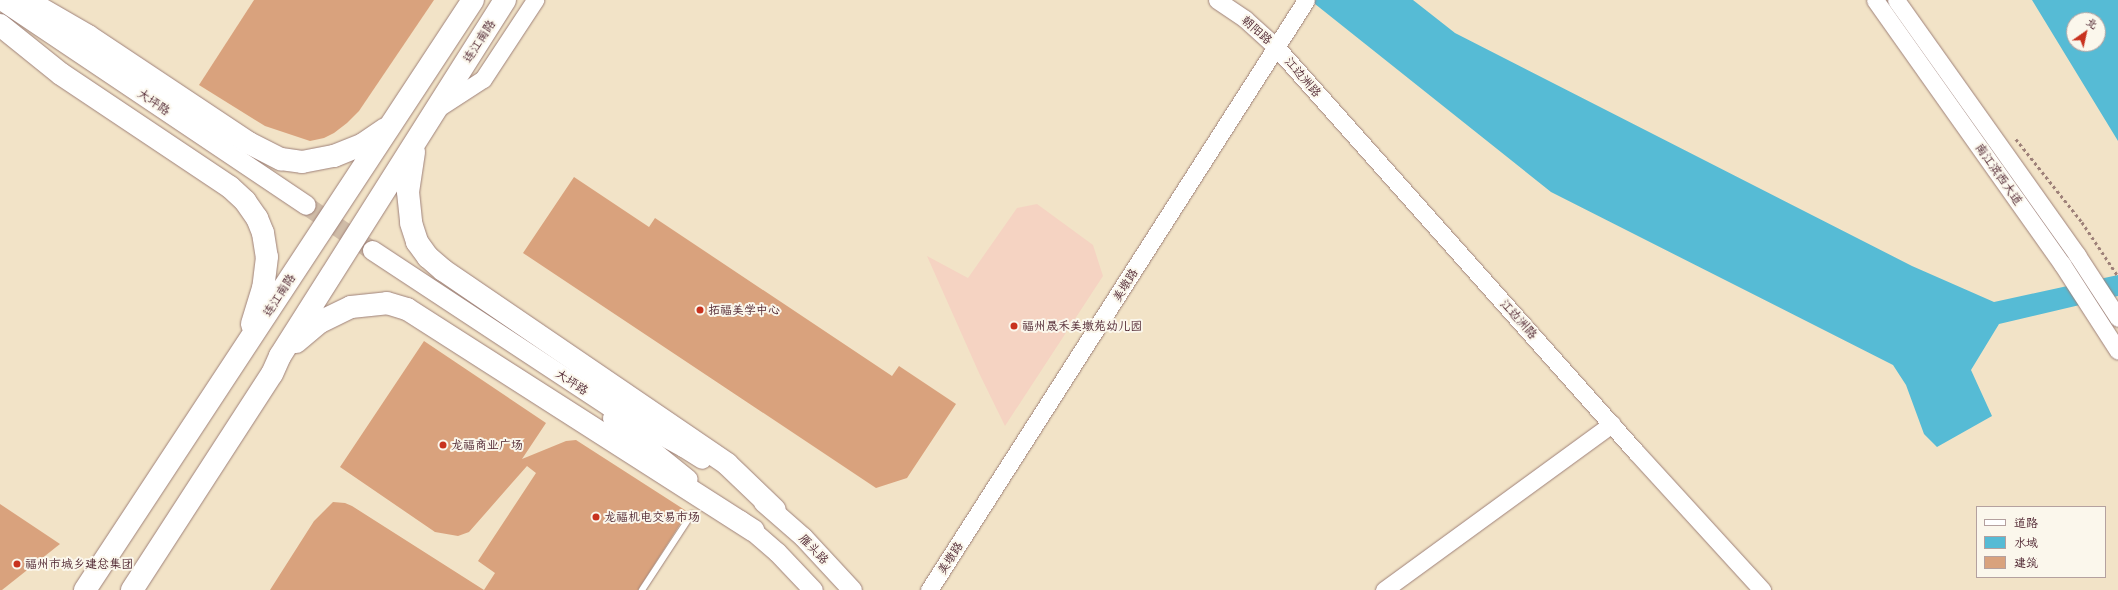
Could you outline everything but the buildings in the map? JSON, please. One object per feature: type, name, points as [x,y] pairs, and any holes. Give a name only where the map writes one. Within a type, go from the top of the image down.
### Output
[{"type":"highway","points":[[26,0],[88,36],[249,143],[282,159],[302,162],[334,156],[363,144],[393,122]]},
{"type":"highway","name":"连江南路","points":[[85,590],[473,0]]},
{"type":"highway","name":"连江南路","points":[[136,589],[272,374],[280,356],[434,110],[505,0]]},
{"type":"highway","points":[[0,25],[61,74],[230,187],[252,209],[264,234],[267,257],[263,288],[245,346]]},
{"type":"highway","points":[[420,134],[412,159],[408,192],[411,223],[417,242],[428,258],[443,270],[727,464],[775,510]]},
{"type":"highway","points":[[280,356],[320,322],[340,311],[351,307],[378,303],[398,306],[417,314],[753,530]]},
{"type":"main road","name":"大坪路","points":[[0,10],[304,208],[1,0]]},
{"type":"main road","name":"大坪路","points":[[753,530],[606,413],[370,253],[610,407],[683,447],[775,510]]},
{"type":"main road","name":"雁头路","points":[[775,510],[803,537],[852,590]]},
{"type":"main road","points":[[753,530],[777,552],[813,590]]},
{"type":"street","points":[[434,110],[483,79],[535,0]]},
{"type":"street","name":"朝阳路","points":[[1217,0],[1245,19],[1276,47]]},
{"type":"street","name":"美墩路","points":[[929,590],[1305,0]]},
{"type":"street","name":"南江滨西大道","points":[[1875,0],[2062,264],[2118,351]]},
{"type":"street","name":"南江滨西大道","points":[[1896,0],[2077,255],[2118,318]]},
{"type":"street","name":"江边洲路","points":[[1276,47],[1762,590]]},
{"type":"street","points":[[1384,590],[1612,424]]},
{"type":"lane","points":[[642,590],[692,514]]},
{"type":"path","points":[[2015,138],[2101,248],[2118,276]]},
{"type":"shaded area","name":"福州晟禾美墩苑幼儿园","points":[[1037,204],[1093,245],[1103,276],[1005,426],[979,373],[927,256],[968,278],[1017,208]]},
{"type":"water","points":[[1310,0],[1413,0],[1455,33],[1912,266],[1994,302],[2118,275],[2118,296],[1999,324],[1971,370],[1992,416],[1937,447],[1924,434],[1906,385],[1893,365],[1551,192]]},
{"type":"water","points":[[2032,0],[2118,0],[2118,141]]},
{"type":"tunnel","points":[[306,205],[372,250]]},
{"type":"place","name":"拓福美学中心","points":[[700,310]]},
{"type":"place","name":"福州晟禾美墩苑幼儿园","points":[[1014,326]]},
{"type":"place","name":"龙福商业广场","points":[[443,445]]},
{"type":"place","name":"龙福机电交易市场","points":[[596,517]]},
{"type":"place","name":"福州市城乡建总集团","points":[[17,564]]}]
